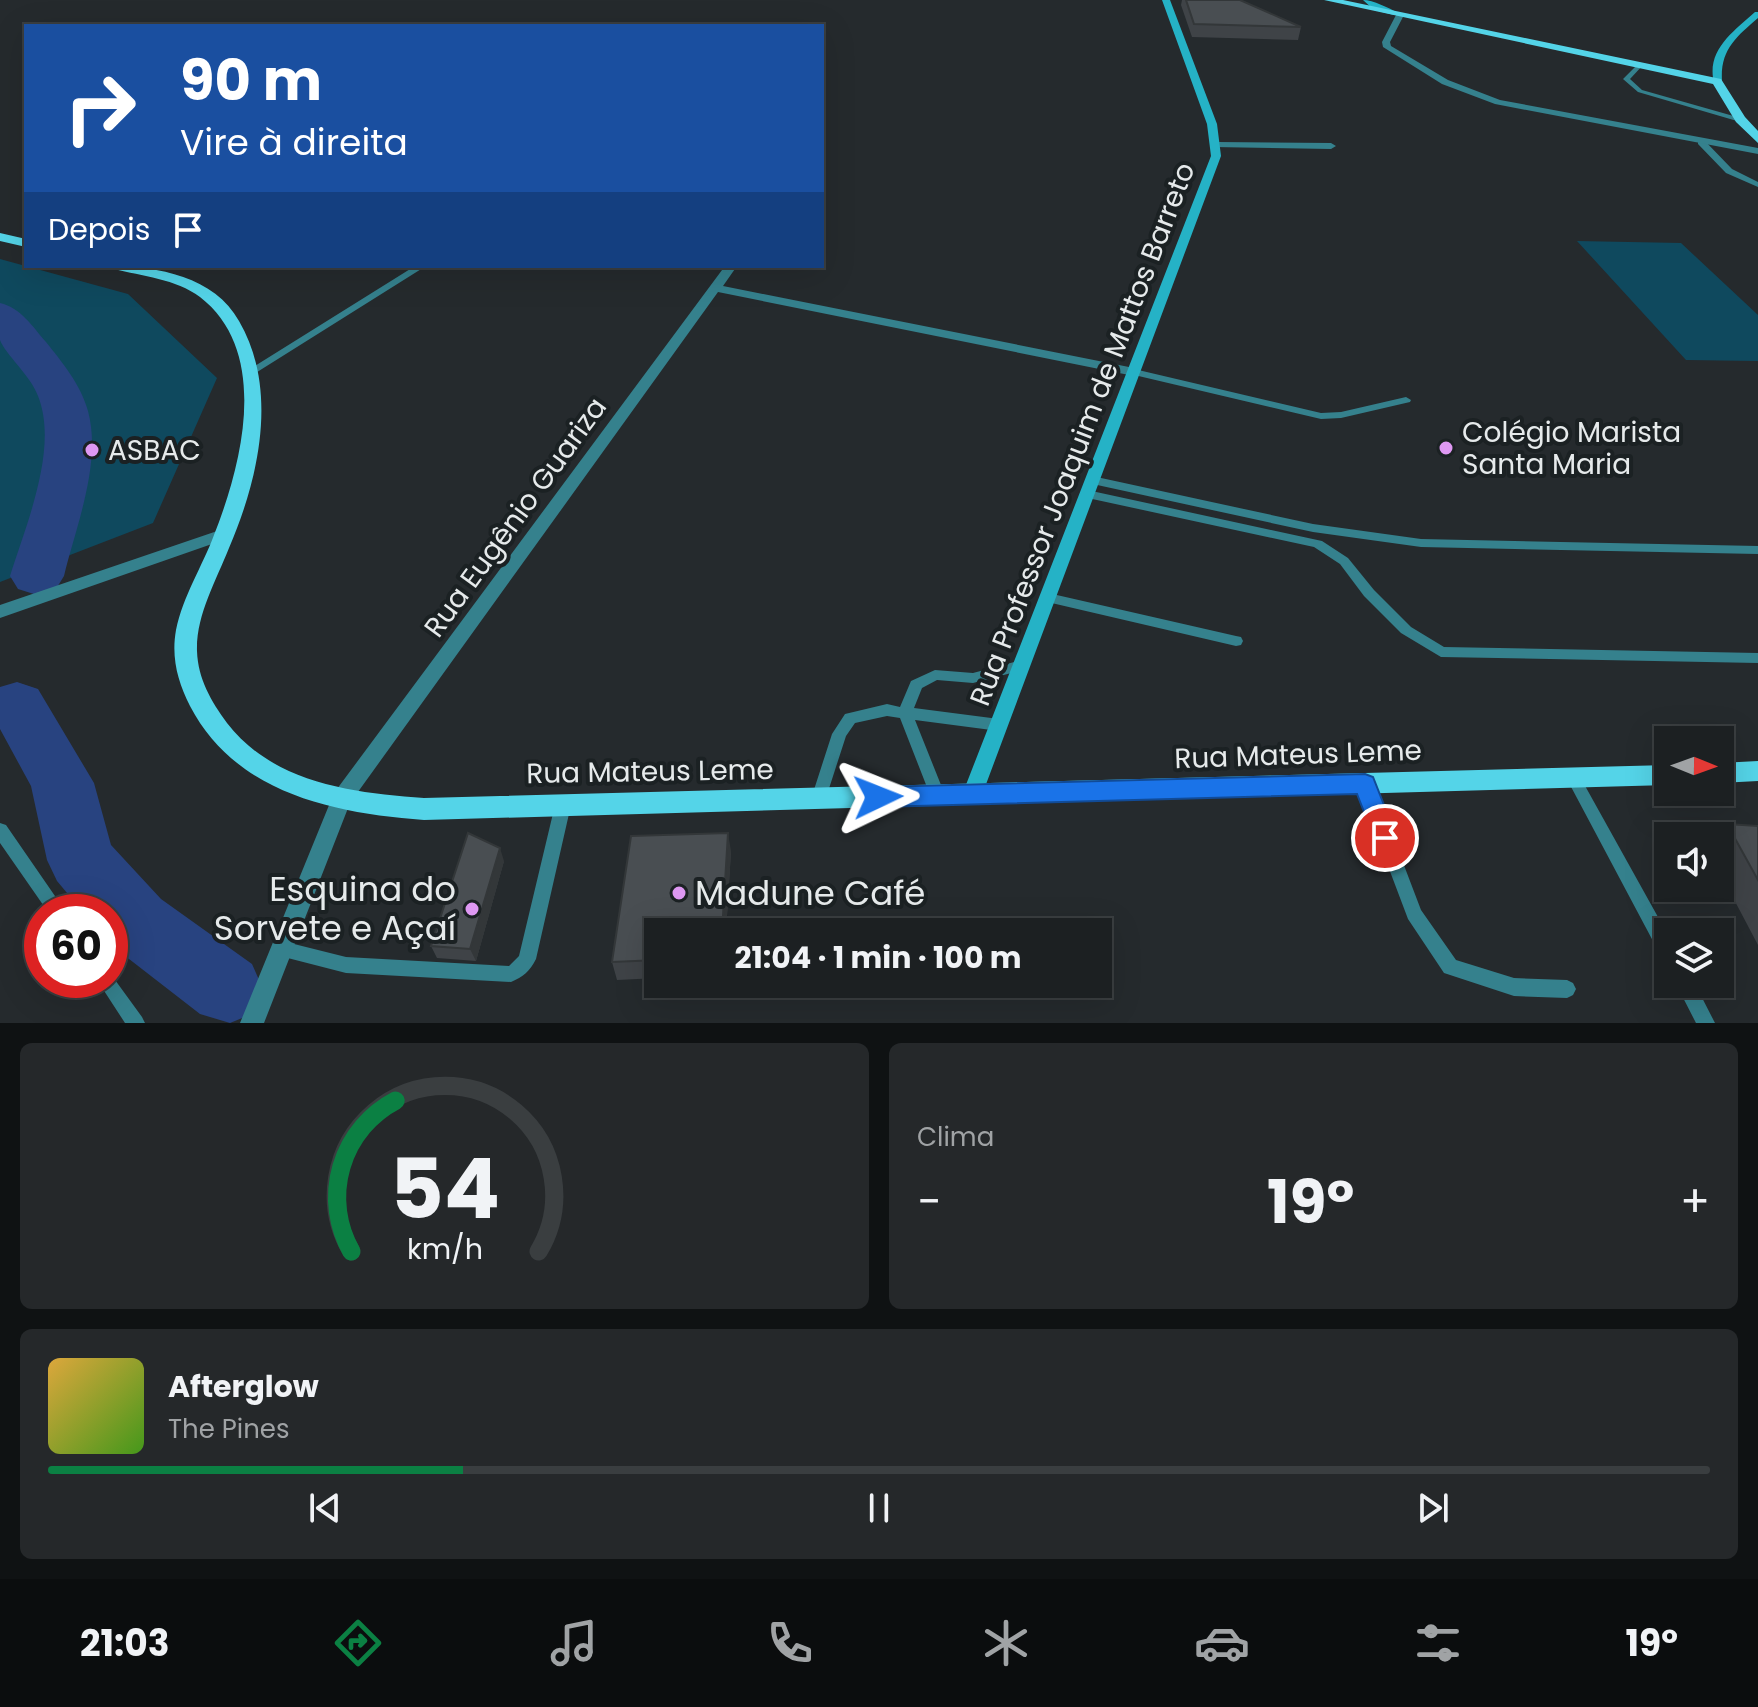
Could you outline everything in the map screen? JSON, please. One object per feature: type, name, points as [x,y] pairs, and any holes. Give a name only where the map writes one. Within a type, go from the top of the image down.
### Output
[{"type":"main road","name":"Rua Professor Joaquim de Mattos Barreto","points":[[972,795],[1211,170],[1217,145],[1212,124],[1166,0]]},
{"type":"main road","points":[[1329,0],[1717,81]]},
{"type":"main road","points":[[1367,0],[1377,8],[1400,15]]},
{"type":"main road","points":[[1758,14],[1721,47],[1716,57],[1717,81],[1740,119],[1758,139]]},
{"type":"main road","points":[[0,237],[24,243]]},
{"type":"main road","name":"Rua Mateus Leme","points":[[128,268],[179,280],[203,292],[223,307],[238,327],[250,372],[254,403],[251,438],[226,533],[201,591],[186,644],[188,674],[199,702],[217,732],[247,760],[299,788],[375,806],[424,809],[1654,776]]},
{"type":"main road","points":[[1734,772],[1758,771]]},
{"type":"street","points":[[1400,15],[1386,42],[1387,47],[1467,93],[1527,110],[1758,151]]},
{"type":"street","points":[[1217,145],[1331,146]]},
{"type":"street","name":"Rua Eugênio Guariza","points":[[252,1023],[341,799],[730,268]]},
{"type":"street","points":[[715,288],[1134,372]]},
{"type":"street","points":[[0,612],[226,533]]},
{"type":"lane","points":[[1640,65],[1626,79],[1640,91],[1740,119]]},
{"type":"lane","points":[[1701,142],[1729,171],[1758,185]]},
{"type":"lane","points":[[250,372],[418,268]]},
{"type":"lane","points":[[1134,372],[1321,416],[1341,415],[1406,400]]},
{"type":"lane","points":[[1090,487],[1313,528],[1421,543],[1758,550]]},
{"type":"lane","points":[[1090,487],[1318,544],[1344,561],[1369,593],[1406,630],[1441,652],[1758,658]]},
{"type":"lane","points":[[1048,598],[1236,641]]},
{"type":"lane","points":[[937,795],[905,713],[916,685],[935,675],[973,678],[1022,665]]},
{"type":"lane","points":[[819,799],[839,734],[850,718],[887,710],[999,725]]},
{"type":"lane","points":[[1574,779],[1654,926]]},
{"type":"lane","points":[[1365,784],[1414,914],[1450,967],[1514,987],[1567,989]]},
{"type":"lane","points":[[282,949],[346,965],[511,974],[520,969],[527,959],[563,805]]},
{"type":"lane","points":[[0,830],[45,894]]},
{"type":"lane","points":[[119,998],[136,1023]]},
{"type":"lane","points":[[1693,998],[1706,1023]]},
{"type":"shaded area","points":[[1577,241],[1681,243],[1758,315],[1758,361],[1686,360]]},
{"type":"shaded area","name":"ASBAC","points":[[0,259],[128,294],[217,378],[153,523],[0,582]]},
{"type":"building","points":[[1186,0],[1240,0],[1301,27],[1194,24]]},
{"type":"building","points":[[1734,824],[1758,826],[1758,880],[1734,837]]},
{"type":"building","name":"Esquina do Sorvete e Açaí","points":[[468,833],[500,848],[470,949],[431,946]]},
{"type":"building","name":"Madune Café","points":[[728,833],[723,918],[644,918],[644,961],[612,962],[631,836]]},
{"type":"waterway","points":[[0,315],[47,373],[60,394],[66,413],[68,434],[62,484],[37,576]]},
{"type":"waterway","points":[[17,705],[62,783],[81,860],[136,922],[226,989]]},
{"type":"place","name":"Colégio Marista Santa Maria","points":[[1446,448]]},
{"type":"place","name":"ASBAC","points":[[92,450]]},
{"type":"place","name":"Madune Café","points":[[679,893]]},
{"type":"place","name":"Esquina do Sorvete e Açaí","points":[[472,909]]},
{"type":"route","points":[[878,797],[1365,784],[1385,838]]}]
